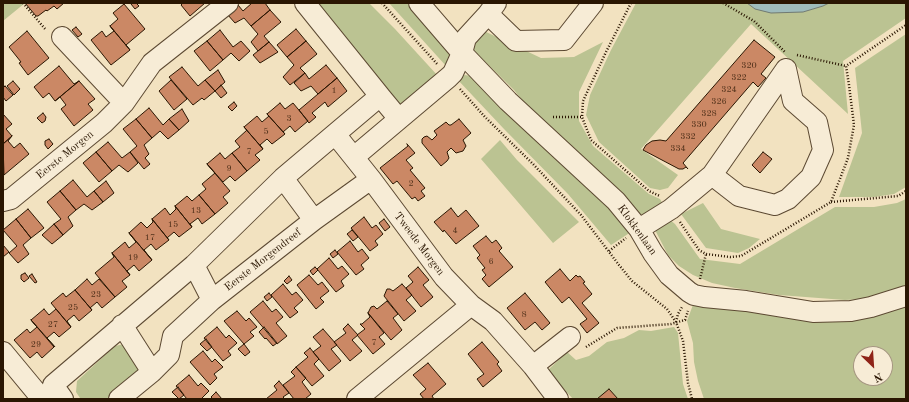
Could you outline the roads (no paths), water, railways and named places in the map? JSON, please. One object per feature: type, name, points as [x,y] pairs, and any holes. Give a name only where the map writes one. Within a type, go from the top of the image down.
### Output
[{"type":"street","name":"Eerste Morgen","points":[[3,201],[11,199],[104,123],[124,103],[152,63],[228,3]]},
{"type":"street","points":[[305,3],[399,119]]},
{"type":"street","name":"Klokkenlaan","points":[[419,3],[462,53],[524,117],[616,201],[639,229],[669,275],[685,290],[694,295],[813,312],[851,311],[871,307],[906,296]]},
{"type":"street","points":[[354,157],[449,77],[462,53],[466,38],[492,9],[516,41],[564,40],[593,3]]},
{"type":"street","points":[[62,37],[124,103]]},
{"type":"street","points":[[639,229],[671,209],[712,175],[790,62],[793,101],[817,122],[824,150],[811,176],[788,199],[775,205],[739,196],[712,175]]},
{"type":"street","points":[[3,352],[49,394],[122,325],[194,265],[283,178],[380,96]]},
{"type":"street","points":[[335,134],[371,179]]},
{"type":"street","points":[[283,178],[314,220]]},
{"type":"street","name":"Eerste Morgendreef","points":[[119,399],[152,372],[169,355],[173,336],[212,300],[314,220],[371,179]]},
{"type":"street","name":"Tweede Morgen","points":[[371,179],[444,277],[471,305],[493,321],[533,366],[558,399]]},
{"type":"street","name":"Eerste Morgendreef","points":[[194,265],[212,300]]},
{"type":"street","points":[[357,399],[471,305]]},
{"type":"street","points":[[122,325],[152,372]]},
{"type":"street","points":[[533,366],[570,337]]},
{"type":"water","points":[[747,3],[829,3],[803,12],[771,13],[755,9]]}]
